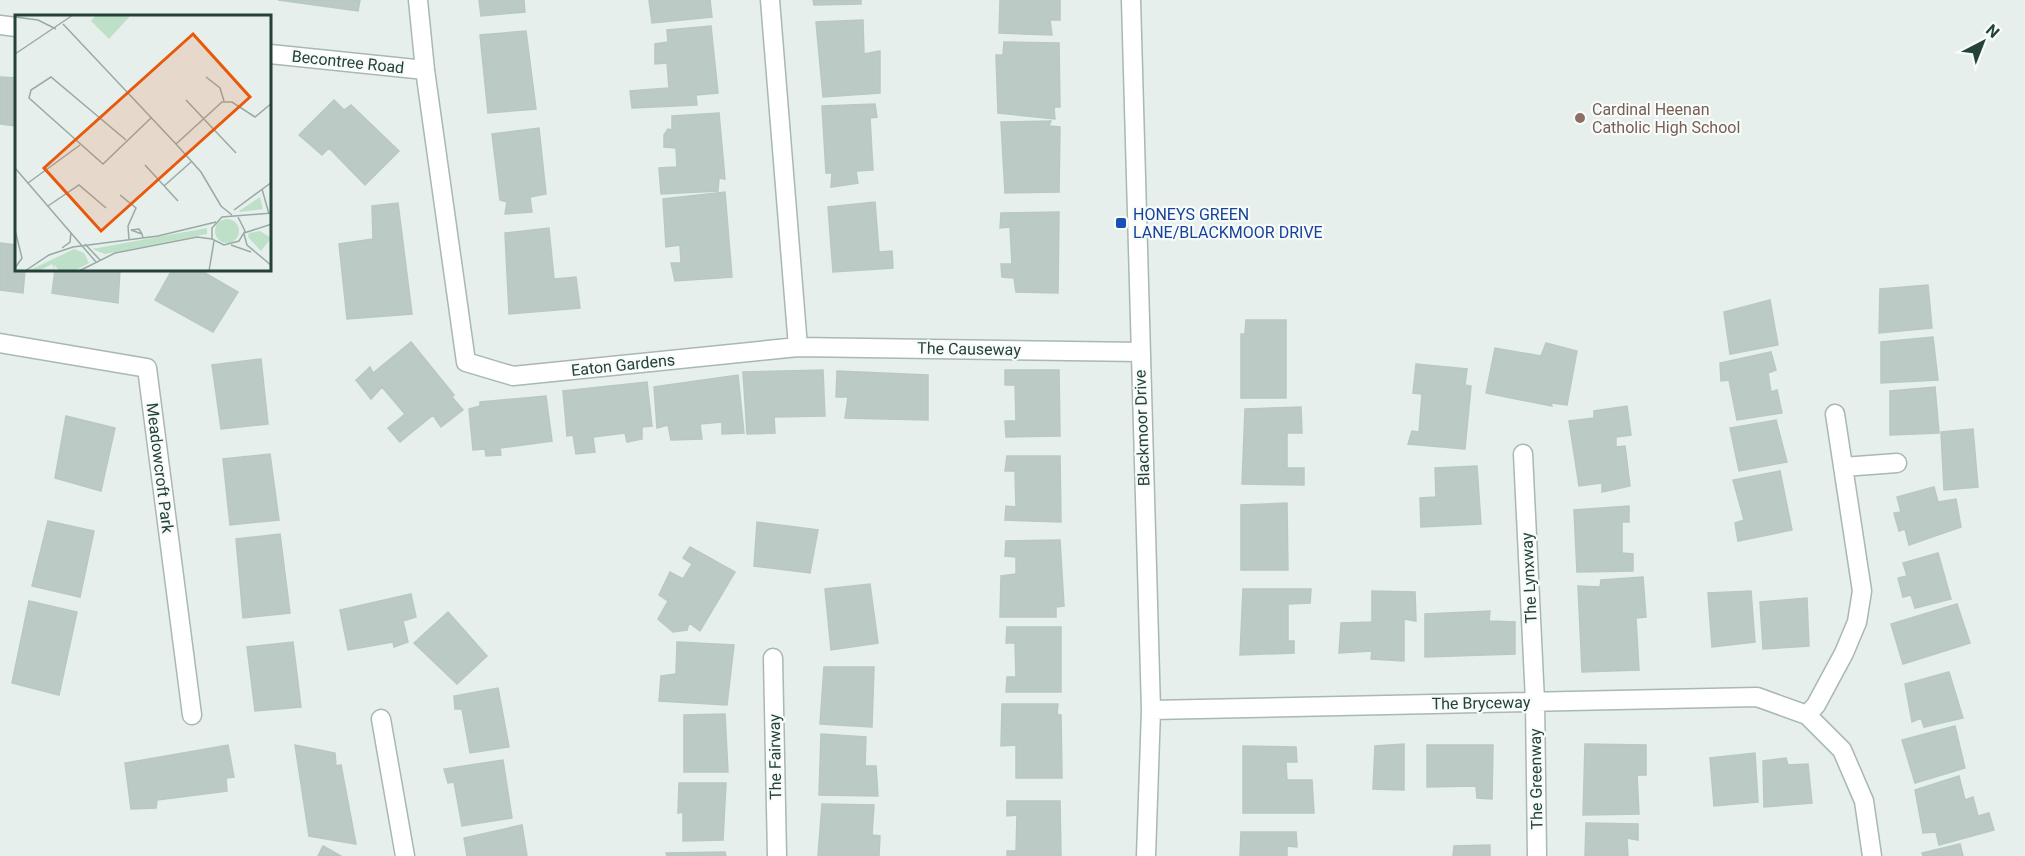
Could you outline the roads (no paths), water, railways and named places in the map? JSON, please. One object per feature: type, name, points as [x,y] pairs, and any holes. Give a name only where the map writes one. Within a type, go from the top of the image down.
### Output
[{"type":"street","name":"Eaton Gardens","points":[[418,0],[425,70],[466,362],[513,376],[798,347]]},
{"type":"street","points":[[770,0],[798,347]]},
{"type":"street","name":"Blackmoor Drive","points":[[1131,0],[1141,284],[1140,352],[1151,710],[1146,856]]},
{"type":"street","points":[[0,25],[15,27]]},
{"type":"street","name":"Becontree Road","points":[[272,54],[425,70]]},
{"type":"street","name":"Meadowcroft Park","points":[[0,343],[147,368],[192,715]]},
{"type":"street","name":"The Causeway","points":[[798,347],[1140,352]]},
{"type":"street","points":[[1807,715],[1816,705],[1844,653],[1857,622],[1862,591],[1835,414]]},
{"type":"street","name":"The Lynxway","points":[[1523,454],[1535,701]]},
{"type":"street","points":[[1843,467],[1897,463]]},
{"type":"street","name":"The Fairway","points":[[773,658],[777,856]]},
{"type":"street","name":"The Bryceway","points":[[1151,710],[1757,697],[1807,715],[1842,750],[1855,775],[1864,801],[1872,856]]},
{"type":"street","name":"The Greenway","points":[[1535,701],[1537,856]]},
{"type":"street","points":[[381,719],[405,856]]},
{"type":"place","name":"Cardinal Heenan Catholic High School","points":[[1580,118]]},
{"type":"place","name":"HONEYS GREEN LANE/BLACKMOOR DRIVE","points":[[1121,223]]}]
